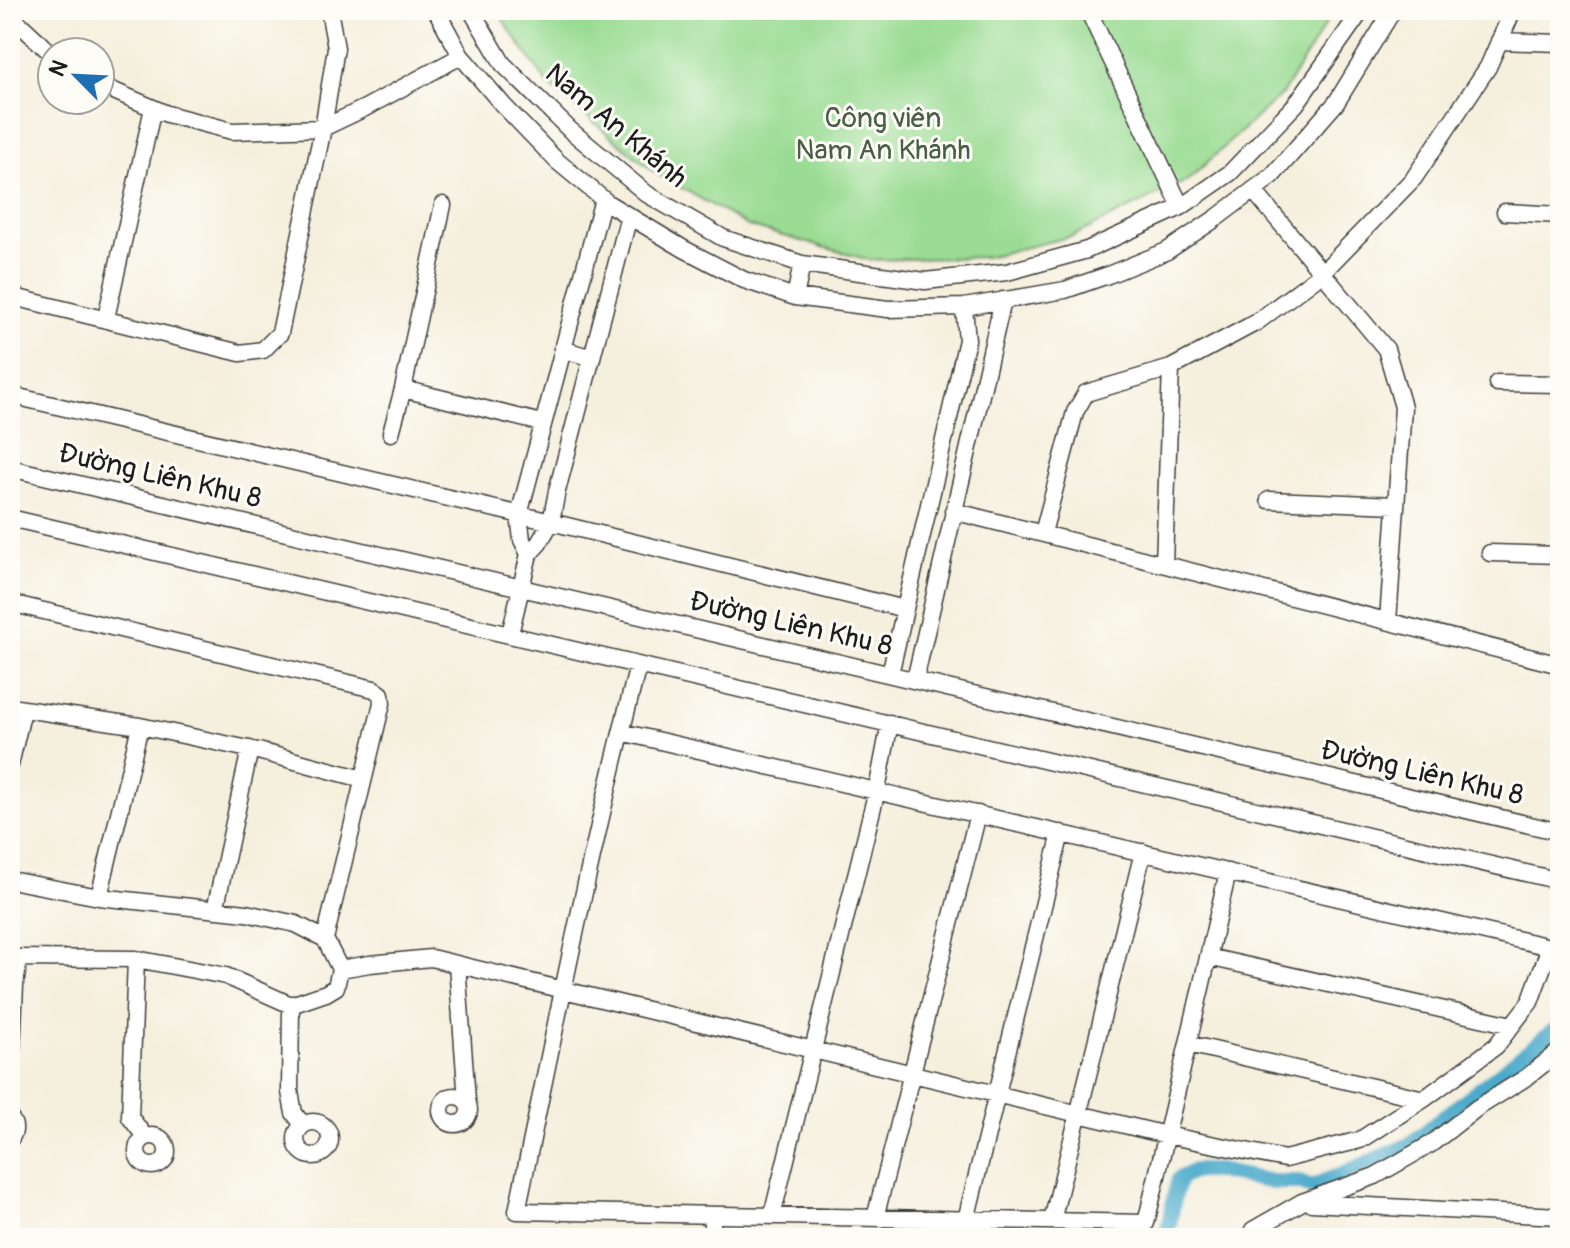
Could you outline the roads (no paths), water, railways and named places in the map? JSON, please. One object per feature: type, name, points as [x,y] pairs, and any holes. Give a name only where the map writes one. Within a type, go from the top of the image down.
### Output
[{"type":"street","points":[[10,296],[240,353],[263,350],[280,333],[323,128],[336,48],[329,10]]},
{"type":"street","name":"Nam An Khánh","points":[[436,10],[461,56],[503,105],[557,161],[603,199],[684,249],[744,280],[795,297],[888,309],[964,307],[1065,290],[1167,251],[1272,176],[1336,103],[1393,10]]},
{"type":"street","name":"Nam An Khánh","points":[[471,10],[503,64],[570,130],[647,194],[723,238],[802,264],[925,281],[1007,272],[1087,250],[1181,207],[1230,173],[1296,104],[1362,10]]},
{"type":"street","points":[[1088,10],[1181,207]]},
{"type":"street","points":[[1043,533],[1075,412],[1086,393],[1171,368],[1257,322],[1322,273],[1414,178],[1488,67],[1513,10]]},
{"type":"street","points":[[13,22],[36,41]]},
{"type":"street","points":[[1499,41],[1560,43]]},
{"type":"street","points":[[116,92],[167,114],[232,131],[323,128],[461,56]]},
{"type":"street","points":[[106,318],[153,108]]},
{"type":"street","points":[[1253,190],[1386,349],[1403,407],[1388,621]]},
{"type":"street","points":[[529,554],[522,540],[519,515],[603,199]]},
{"type":"street","points":[[391,433],[443,205]]},
{"type":"street","points":[[1505,212],[1560,215]]},
{"type":"street","points":[[510,634],[529,554],[551,522],[629,216]]},
{"type":"street","points":[[591,241],[621,250]]},
{"type":"street","points":[[795,297],[802,264]]},
{"type":"street","points":[[915,680],[1003,300]]},
{"type":"street","points":[[890,674],[967,340],[964,307]]},
{"type":"street","points":[[562,349],[592,358]]},
{"type":"street","points":[[1164,564],[1171,368]]},
{"type":"street","points":[[1497,383],[1560,384]]},
{"type":"street","points":[[403,389],[542,423]]},
{"type":"street","points":[[10,395],[905,609]]},
{"type":"street","points":[[943,443],[968,450]]},
{"type":"street","name":"Đường Liên Khu 8","points":[[10,468],[1560,832]]},
{"type":"street","points":[[1269,500],[1396,505]]},
{"type":"street","points":[[953,511],[1560,665]]},
{"type":"street","points":[[10,518],[1560,881]]},
{"type":"street","points":[[1490,553],[1560,555]]},
{"type":"street","points":[[10,603],[374,689],[381,694],[382,703],[325,939]]},
{"type":"street","points":[[638,666],[563,990],[517,1211],[1146,1223],[1228,872]]},
{"type":"street","points":[[10,765],[16,709],[140,726],[250,749],[363,779]]},
{"type":"street","points":[[772,1216],[877,790],[890,723]]},
{"type":"street","points":[[99,897],[140,726]]},
{"type":"street","points":[[340,969],[431,958],[1166,1135],[1285,1159],[1360,1140],[1424,1099],[1496,1046],[1530,1002],[1550,947],[621,732]]},
{"type":"street","points":[[215,910],[250,749]]},
{"type":"street","points":[[875,1218],[978,814]]},
{"type":"street","points":[[966,1220],[1061,833]]},
{"type":"street","points":[[1052,1221],[1143,852]]},
{"type":"street","points":[[10,880],[99,897],[246,913],[296,924],[325,939],[340,969],[336,987],[291,1005],[226,976],[136,959],[15,958],[10,1093]]},
{"type":"street","points":[[1208,957],[1512,1025]]},
{"type":"street","points":[[136,959],[130,1117],[145,1137]]},
{"type":"street","points":[[457,964],[467,1101]]},
{"type":"street","points":[[291,1005],[290,1092],[294,1113],[303,1125]]},
{"type":"street","points":[[1188,1044],[1424,1099]]},
{"type":"street","points":[[1253,1238],[1253,1230],[1302,1202],[1375,1176],[1431,1144],[1560,1051]]},
{"type":"street","points":[[10,1119],[14,1132],[10,1139]]},
{"type":"street","points":[[1302,1202],[1560,1216]]},
{"type":"street","points":[[712,1216],[712,1238]]},
{"type":"waterway","points":[[1165,1238],[1179,1179],[1194,1171],[1218,1171],[1273,1182],[1299,1182],[1312,1187],[1409,1145],[1560,1026]]},
{"type":"park label","name":"Công viên Nam An Khánh","points":[[883,134]]}]
